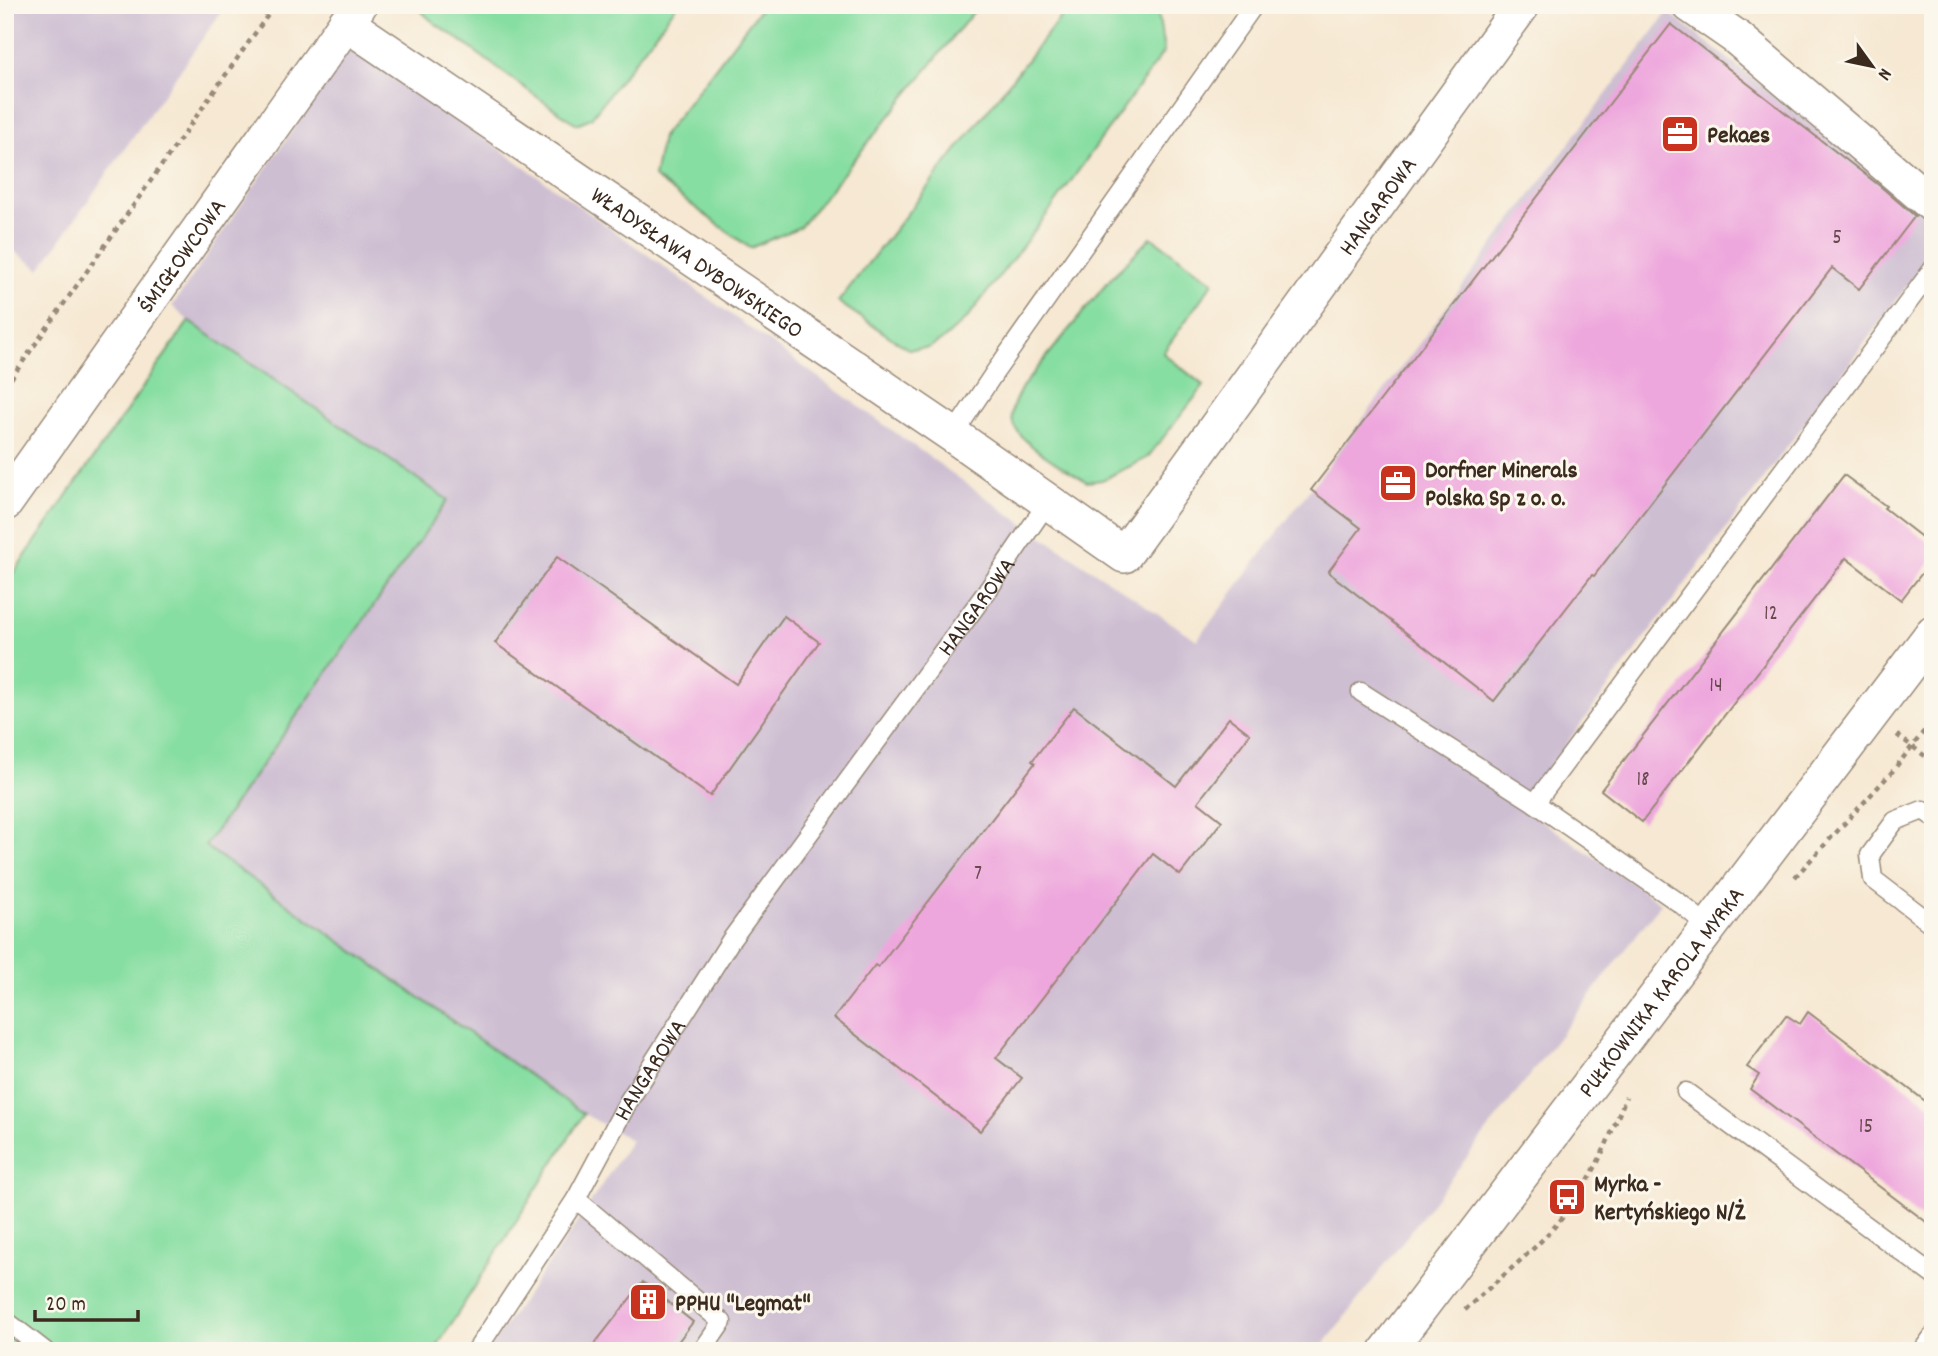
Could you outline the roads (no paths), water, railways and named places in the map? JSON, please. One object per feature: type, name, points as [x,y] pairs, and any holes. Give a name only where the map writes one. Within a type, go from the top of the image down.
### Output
[{"type":"street","name":"HANGAROWA","points":[[1048,502],[1124,555],[1522,5]]},
{"type":"street","points":[[1690,5],[1736,37],[1933,205]]},
{"type":"street","name":"WŁADYSŁAWA DYBOWSKIEGO","points":[[353,14],[1048,502]]},
{"type":"street","name":"ŚMIGŁOWCOWA","points":[[5,503],[353,14]]},
{"type":"street","name":"PUŁKOWNIKA KAROLA MYRKA","points":[[1387,1351],[1933,633]]},
{"type":"lane","points":[[953,435],[1254,5]]},
{"type":"lane","points":[[1535,803],[1933,269]]},
{"type":"lane","name":"HANGAROWA","points":[[476,1351],[576,1199],[628,1102],[731,940],[990,587],[1048,502]]},
{"type":"lane","points":[[1361,692],[1535,803],[1681,904],[1709,927]]},
{"type":"lane","points":[[1933,817],[1923,810],[1895,821],[1870,855],[1872,879],[1933,925]]},
{"type":"lane","points":[[1686,1092],[1933,1275]]},
{"type":"lane","points":[[576,1199],[722,1322],[702,1351]]},
{"type":"lane","points":[[5,1320],[45,1351]]},
{"type":"lane","points":[[1922,1351],[1933,1336]]},
{"type":"place","name":"Pekaes","points":[[1680,134]]},
{"type":"place","name":"Dorfner Minerals Polska Sp z o. o.","points":[[1398,483]]},
{"type":"place","name":"Myrka - Kertyńskiego N/Ż","points":[[1567,1197]]},
{"type":"place","name":"PPHU \"Legmat\"","points":[[648,1302]]}]
